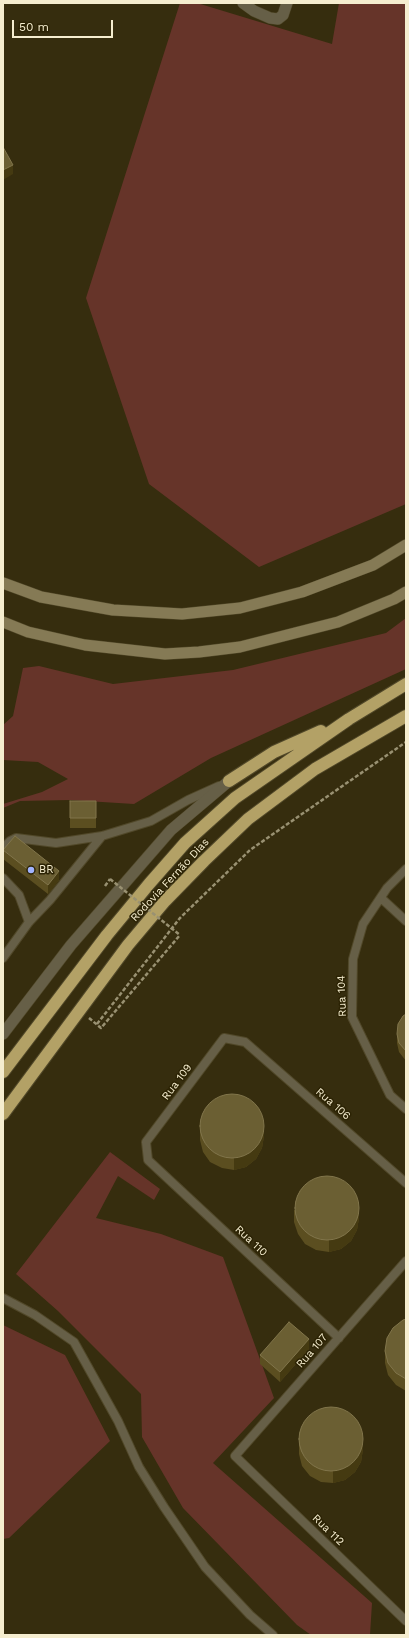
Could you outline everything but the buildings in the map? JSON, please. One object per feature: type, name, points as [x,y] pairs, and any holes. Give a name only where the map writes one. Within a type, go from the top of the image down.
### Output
[{"type":"highway","name":"Rodovia Fernão Dias","points":[[3,1072],[107,935],[185,843],[235,798],[349,719],[406,684]]},
{"type":"highway","name":"Rodovia Fernão Dias","points":[[3,1114],[128,945],[166,901],[204,861],[248,819],[315,769],[406,716]]},
{"type":"highway","points":[[229,781],[274,752],[349,719]]},
{"type":"main road","points":[[3,583],[41,597],[106,609],[182,614],[240,608],[302,592],[373,565],[406,545]]},
{"type":"main road","points":[[3,622],[28,632],[85,645],[165,654],[199,652],[240,647],[338,622],[394,599],[406,592]]},
{"type":"street","points":[[243,3],[254,11],[270,18],[278,19],[283,15],[287,3]]},
{"type":"street","points":[[3,1034],[71,945],[151,852],[171,830],[229,781]]},
{"type":"lane","points":[[3,848],[10,841],[16,838],[56,843],[102,836],[151,820],[188,800],[229,781]]},
{"type":"lane","points":[[3,958],[29,922],[50,900],[102,836]]},
{"type":"lane","name":"Rua 104","points":[[406,869],[387,888],[362,924],[353,959],[352,1017],[390,1095],[406,1109]]},
{"type":"lane","points":[[3,878],[19,895],[29,922]]},
{"type":"lane","points":[[380,898],[406,921]]},
{"type":"lane","name":"Rua 109","points":[[148,1160],[146,1142],[224,1038],[245,1042]]},
{"type":"lane","name":"Rua 106","points":[[245,1042],[406,1183]]},
{"type":"lane","name":"Rua 110","points":[[148,1160],[339,1338]]},
{"type":"lane","name":"Rua 107","points":[[235,1456],[406,1261]]},
{"type":"lane","points":[[3,1298],[35,1315],[74,1342],[118,1421],[139,1467],[164,1508],[205,1566],[250,1615],[273,1635]]},
{"type":"lane","name":"Rua 112","points":[[235,1456],[406,1621]]},
{"type":"path","points":[[97,1024],[180,918],[250,850],[406,742]]},
{"type":"path","points":[[101,1028],[180,935],[110,879]]},
{"type":"shaded area","points":[[180,3],[197,3],[332,44],[339,3],[406,3],[406,504],[259,567],[149,484],[86,298]]},
{"type":"shaded area","points":[[406,618],[406,669],[211,758],[134,804],[70,800],[20,801],[3,808],[3,804],[42,792],[68,779],[38,762],[3,760],[3,725],[13,716],[23,668],[39,666],[113,684],[233,670],[386,633]]},
{"type":"shaded area","points":[[110,1152],[160,1189],[154,1200],[118,1176],[96,1218],[161,1234],[223,1257],[274,1398],[213,1463],[372,1603],[370,1635],[311,1635],[297,1625],[183,1508],[142,1437],[141,1394],[58,1311],[16,1274]]},
{"type":"shaded area","points":[[3,1325],[65,1355],[110,1441],[9,1538],[3,1539]]},
{"type":"place","name":"BR","points":[[31,870]]}]
